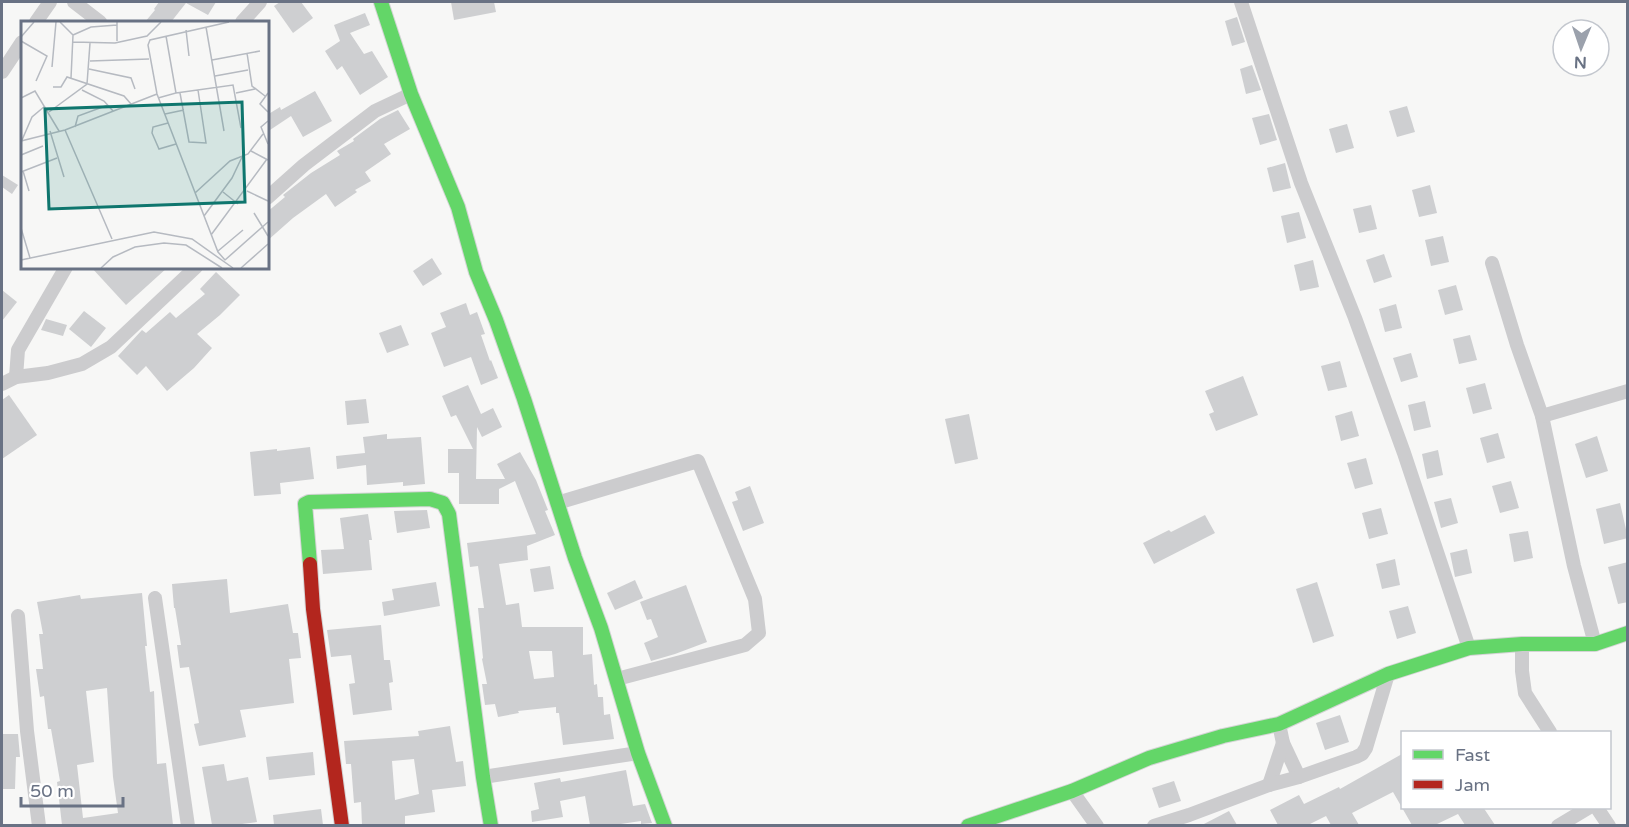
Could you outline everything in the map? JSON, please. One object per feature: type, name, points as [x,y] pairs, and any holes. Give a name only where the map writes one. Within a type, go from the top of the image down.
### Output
[{"type":"street","points":[[37,21],[51,2]]},
{"type":"street","points":[[74,2],[99,21]]},
{"type":"street","points":[[243,21],[260,2]]},
{"type":"street","points":[[381,2],[411,94],[458,207],[476,273],[521,389],[575,558],[601,628],[638,753],[665,825]]},
{"type":"street","points":[[1241,2],[1301,183],[1355,318],[1404,453],[1469,648]]},
{"type":"street","points":[[2,72],[21,44]]},
{"type":"street","points":[[268,197],[304,165],[375,111],[411,94]]},
{"type":"street","points":[[1492,263],[1542,416],[1574,566],[1595,644]]},
{"type":"street","points":[[16,377],[18,350],[65,268]]},
{"type":"street","points":[[2,384],[16,377],[48,373],[82,364],[111,347],[195,268]]},
{"type":"street","points":[[1542,416],[1628,391]]},
{"type":"street","points":[[557,502],[698,460],[755,599],[759,633],[745,645],[616,680]]},
{"type":"street","points":[[342,825],[313,609],[305,504],[309,502],[430,499],[443,503],[450,514],[491,825]]},
{"type":"street","points":[[155,598],[188,825]]},
{"type":"street","points":[[18,616],[27,731],[39,825]]},
{"type":"street","points":[[968,825],[1072,791],[1149,758],[1223,736],[1279,724],[1388,674],[1469,648],[1522,644],[1595,644],[1628,633]]},
{"type":"street","points":[[1522,644],[1525,693],[1549,731]]},
{"type":"street","points":[[1154,825],[1356,758],[1366,748],[1388,674]]},
{"type":"street","points":[[1279,724],[1283,743],[1299,777]]},
{"type":"street","points":[[1269,785],[1283,743]]},
{"type":"street","points":[[483,777],[638,753]]},
{"type":"street","points":[[1072,791],[1096,825]]},
{"type":"street","points":[[1558,825],[1585,809]]},
{"type":"street","points":[[1598,809],[1609,825]]},
{"type":"building","points":[[159,2],[216,2],[208,15],[186,3],[172,21],[146,21]]},
{"type":"building","points":[[280,2],[301,2],[313,18],[293,33],[274,6]]},
{"type":"building","points":[[451,2],[494,2],[496,12],[454,20]]},
{"type":"building","points":[[365,13],[370,25],[350,33],[364,54],[372,51],[388,77],[360,95],[342,66],[337,70],[325,51],[340,41],[334,25]]},
{"type":"building","points":[[1237,17],[1245,42],[1232,46],[1225,21]]},
{"type":"building","points":[[1252,65],[1261,90],[1246,94],[1240,69]]},
{"type":"building","points":[[315,91],[332,121],[303,137],[291,116],[268,131],[268,114],[280,107],[281,110]]},
{"type":"building","points":[[1407,106],[1415,132],[1397,137],[1389,111]]},
{"type":"building","points":[[398,110],[410,129],[384,144],[391,154],[365,172],[371,181],[355,190],[357,192],[335,207],[326,194],[268,240],[268,211],[285,197],[283,195],[311,173],[340,155],[337,151],[354,141],[353,139],[380,119]]},
{"type":"building","points":[[1269,114],[1277,140],[1260,145],[1252,118]]},
{"type":"building","points":[[1347,124],[1354,148],[1336,153],[1329,129]]},
{"type":"building","points":[[1285,163],[1291,188],[1273,192],[1267,168]]},
{"type":"building","points":[[2,175],[18,185],[12,194],[2,187]]},
{"type":"building","points":[[1430,185],[1437,213],[1419,217],[1412,190]]},
{"type":"building","points":[[1371,205],[1377,229],[1359,233],[1353,209]]},
{"type":"building","points":[[1299,212],[1306,238],[1287,243],[1281,216]]},
{"type":"building","points":[[1443,236],[1449,262],[1431,266],[1425,240]]},
{"type":"building","points":[[1384,254],[1392,277],[1374,283],[1366,260]]},
{"type":"building","points":[[432,258],[442,274],[423,286],[413,271]]},
{"type":"building","points":[[1313,260],[1319,287],[1300,291],[1294,265]]},
{"type":"building","points":[[92,268],[167,268],[126,305]]},
{"type":"building","points":[[216,272],[240,295],[197,334],[212,348],[194,368],[167,391],[146,366],[137,375],[118,356],[142,330],[146,333],[170,312],[176,318],[205,294],[200,289]]},
{"type":"building","points":[[1456,285],[1463,310],[1445,315],[1438,290]]},
{"type":"building","points":[[2,290],[17,302],[2,321]]},
{"type":"building","points":[[466,303],[470,315],[477,312],[485,334],[481,335],[498,378],[481,385],[471,357],[444,367],[431,333],[446,327],[440,313]]},
{"type":"building","points":[[1396,304],[1402,328],[1385,332],[1379,309]]},
{"type":"building","points":[[84,311],[106,328],[91,347],[69,329]]},
{"type":"building","points":[[46,319],[67,325],[63,336],[41,330]]},
{"type":"building","points":[[401,325],[409,345],[387,353],[379,333]]},
{"type":"building","points":[[1470,335],[1477,360],[1459,364],[1453,339]]},
{"type":"building","points":[[1411,353],[1418,377],[1401,382],[1393,358]]},
{"type":"building","points":[[1340,361],[1347,387],[1328,391],[1321,366]]},
{"type":"building","points":[[1243,376],[1258,415],[1216,431],[1209,414],[1214,412],[1205,391]]},
{"type":"building","points":[[1485,383],[1492,409],[1473,414],[1466,388]]},
{"type":"building","points":[[468,385],[481,414],[493,408],[502,427],[482,437],[477,427],[476,479],[505,479],[497,464],[520,452],[536,480],[555,535],[527,546],[528,560],[499,564],[506,605],[519,603],[522,627],[583,627],[583,655],[592,654],[594,685],[597,684],[598,697],[603,697],[604,715],[610,714],[614,739],[563,745],[559,713],[556,713],[556,707],[518,711],[519,713],[498,717],[495,704],[485,705],[482,684],[487,684],[482,659],[478,608],[484,608],[478,566],[470,567],[467,543],[536,534],[515,481],[499,489],[499,504],[459,504],[459,473],[448,473],[448,449],[473,449],[456,415],[451,417],[442,396]],"holes":[[[529,651],[552,651],[554,677],[534,679]]]},
{"type":"building","points":[[9,395],[37,435],[2,459],[2,400]]},
{"type":"building","points":[[366,399],[369,423],[347,425],[345,401]]},
{"type":"building","points":[[1425,401],[1431,427],[1414,431],[1408,405]]},
{"type":"building","points":[[1352,411],[1359,436],[1341,441],[1335,416]]},
{"type":"building","points":[[969,414],[978,459],[955,464],[945,419]]},
{"type":"building","points":[[1498,433],[1505,458],[1487,463],[1480,438]]},
{"type":"building","points":[[387,434],[387,439],[421,437],[425,484],[403,486],[403,482],[367,485],[366,465],[337,469],[336,456],[365,453],[363,437]]},
{"type":"building","points":[[1597,436],[1608,471],[1586,478],[1575,444]]},
{"type":"building","points":[[310,447],[314,479],[280,483],[281,494],[254,496],[250,452]]},
{"type":"building","points":[[1438,450],[1443,475],[1427,479],[1422,454]]},
{"type":"building","points":[[1366,458],[1373,484],[1355,489],[1347,463]]},
{"type":"building","points":[[1511,481],[1519,508],[1500,513],[1492,486]]},
{"type":"building","points":[[750,486],[764,523],[743,531],[732,502],[738,500],[735,492]]},
{"type":"building","points":[[1451,498],[1458,523],[1441,528],[1434,502]]},
{"type":"building","points":[[1620,503],[1628,538],[1604,544],[1596,509]]},
{"type":"building","points":[[1381,508],[1388,534],[1369,539],[1362,513]]},
{"type":"building","points":[[427,510],[430,528],[397,533],[394,511]]},
{"type":"building","points":[[368,514],[372,540],[369,540],[372,570],[323,574],[321,550],[344,549],[340,518]]},
{"type":"building","points":[[1205,515],[1215,533],[1154,564],[1143,543]]},
{"type":"building","points":[[1528,531],[1533,558],[1514,562],[1509,534]]},
{"type":"building","points":[[1467,549],[1472,573],[1455,577],[1450,553]]},
{"type":"building","points":[[1395,559],[1400,585],[1382,589],[1376,564]]},
{"type":"building","points":[[1628,562],[1628,602],[1618,604],[1608,567]]},
{"type":"building","points":[[550,566],[554,589],[534,592],[530,569]]},
{"type":"building","points":[[227,579],[230,613],[288,604],[293,633],[298,633],[301,658],[289,659],[294,703],[240,710],[246,737],[199,746],[194,724],[199,723],[189,667],[180,668],[177,645],[181,645],[172,584]]},
{"type":"building","points":[[635,580],[643,598],[615,610],[607,593]]},
{"type":"building","points":[[436,582],[440,606],[384,616],[382,602],[394,600],[392,589]]},
{"type":"building","points":[[1317,582],[1334,636],[1313,643],[1296,589]]},
{"type":"building","points":[[686,585],[707,642],[651,661],[644,643],[658,637],[651,619],[647,620],[640,602]]},
{"type":"building","points":[[142,593],[150,692],[154,691],[157,764],[166,763],[173,825],[62,825],[57,782],[60,781],[51,729],[48,729],[44,696],[40,697],[36,669],[43,669],[39,634],[43,634],[37,602],[80,595],[81,599]],"holes":[[[107,688],[113,777],[118,813],[83,818],[77,765],[94,762],[86,691]]]},
{"type":"building","points":[[1408,606],[1416,633],[1397,639],[1389,611]]},
{"type":"building","points":[[381,625],[384,660],[390,660],[393,682],[389,683],[392,710],[353,715],[349,684],[355,683],[351,655],[331,657],[327,630]]},
{"type":"building","points":[[1340,715],[1349,742],[1325,750],[1316,723]]},
{"type":"building","points":[[450,726],[456,762],[463,761],[466,786],[432,790],[435,812],[405,816],[405,825],[362,825],[361,802],[354,803],[351,764],[346,764],[344,741],[419,736],[418,731]],"holes":[[[414,759],[419,794],[395,800],[392,761]]]},
{"type":"building","points":[[2,734],[18,734],[20,757],[16,757],[15,789],[2,789]]},
{"type":"building","points":[[313,752],[315,775],[269,780],[266,757]]},
{"type":"building","points":[[1401,755],[1401,806],[1393,792],[1352,813],[1359,825],[1331,825],[1326,816],[1308,825],[1278,825],[1270,810],[1299,795],[1304,804],[1339,787],[1340,789]]},
{"type":"building","points":[[224,764],[227,781],[248,777],[257,822],[212,825],[202,767]]},
{"type":"building","points":[[626,770],[633,806],[645,804],[652,823],[641,824],[641,821],[614,825],[590,825],[585,796],[560,801],[563,817],[532,822],[531,811],[539,809],[534,783],[560,778],[561,782]]},
{"type":"building","points":[[1174,781],[1181,801],[1159,808],[1152,788]]},
{"type":"building","points":[[321,809],[323,825],[274,825],[273,815]]},
{"type":"building","points":[[1403,809],[1484,809],[1495,825],[1465,825],[1458,814],[1435,825],[1412,825]]},
{"type":"building","points":[[1229,811],[1237,825],[1202,825]]},
{"type":"traffic: fast","points":[[381,2],[411,94],[458,207],[476,272],[524,399],[575,558],[601,628],[638,753],[665,826]]},
{"type":"traffic: fast","points":[[310,564],[305,504],[309,502],[430,499],[443,503],[449,514],[491,826]]},
{"type":"traffic: fast","points":[[968,826],[1072,791],[1149,758],[1223,736],[1279,724],[1388,674],[1469,648],[1522,644],[1595,644],[1628,633]]},
{"type":"traffic: jam","points":[[310,564],[313,609],[342,826]]}]
